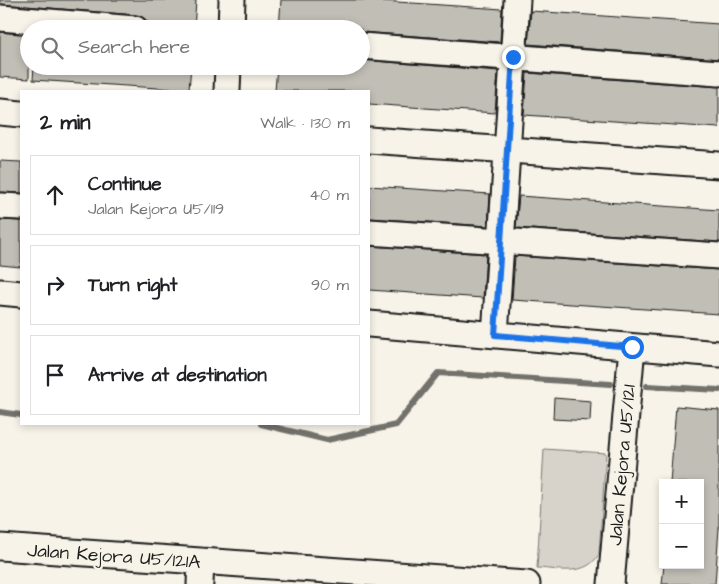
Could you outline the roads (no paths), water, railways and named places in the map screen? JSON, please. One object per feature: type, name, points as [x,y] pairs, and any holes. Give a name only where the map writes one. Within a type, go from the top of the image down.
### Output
[{"type":"street","points":[[231,20],[232,0]]},
{"type":"street","points":[[495,335],[517,0]]},
{"type":"street","points":[[0,18],[25,20]]},
{"type":"street","points":[[370,47],[719,73]]},
{"type":"street","points":[[227,90],[228,75]]},
{"type":"street","points":[[0,112],[20,114]]},
{"type":"street","points":[[370,140],[719,165]]},
{"type":"street","points":[[0,206],[20,207]]},
{"type":"street","points":[[370,232],[719,256]]},
{"type":"street","points":[[0,292],[20,294]]},
{"type":"street","points":[[370,324],[719,354]]},
{"type":"street","name":"Jalan Kejora U5/121","points":[[611,584],[632,347]]},
{"type":"street","name":"Jalan Kejora U5/121A","points":[[0,547],[201,572],[527,584]]},
{"type":"waterway","points":[[265,425],[327,440],[396,425],[438,373],[611,384]]},
{"type":"waterway","points":[[647,386],[719,390]]},
{"type":"waterway","points":[[0,412],[20,415]]}]
